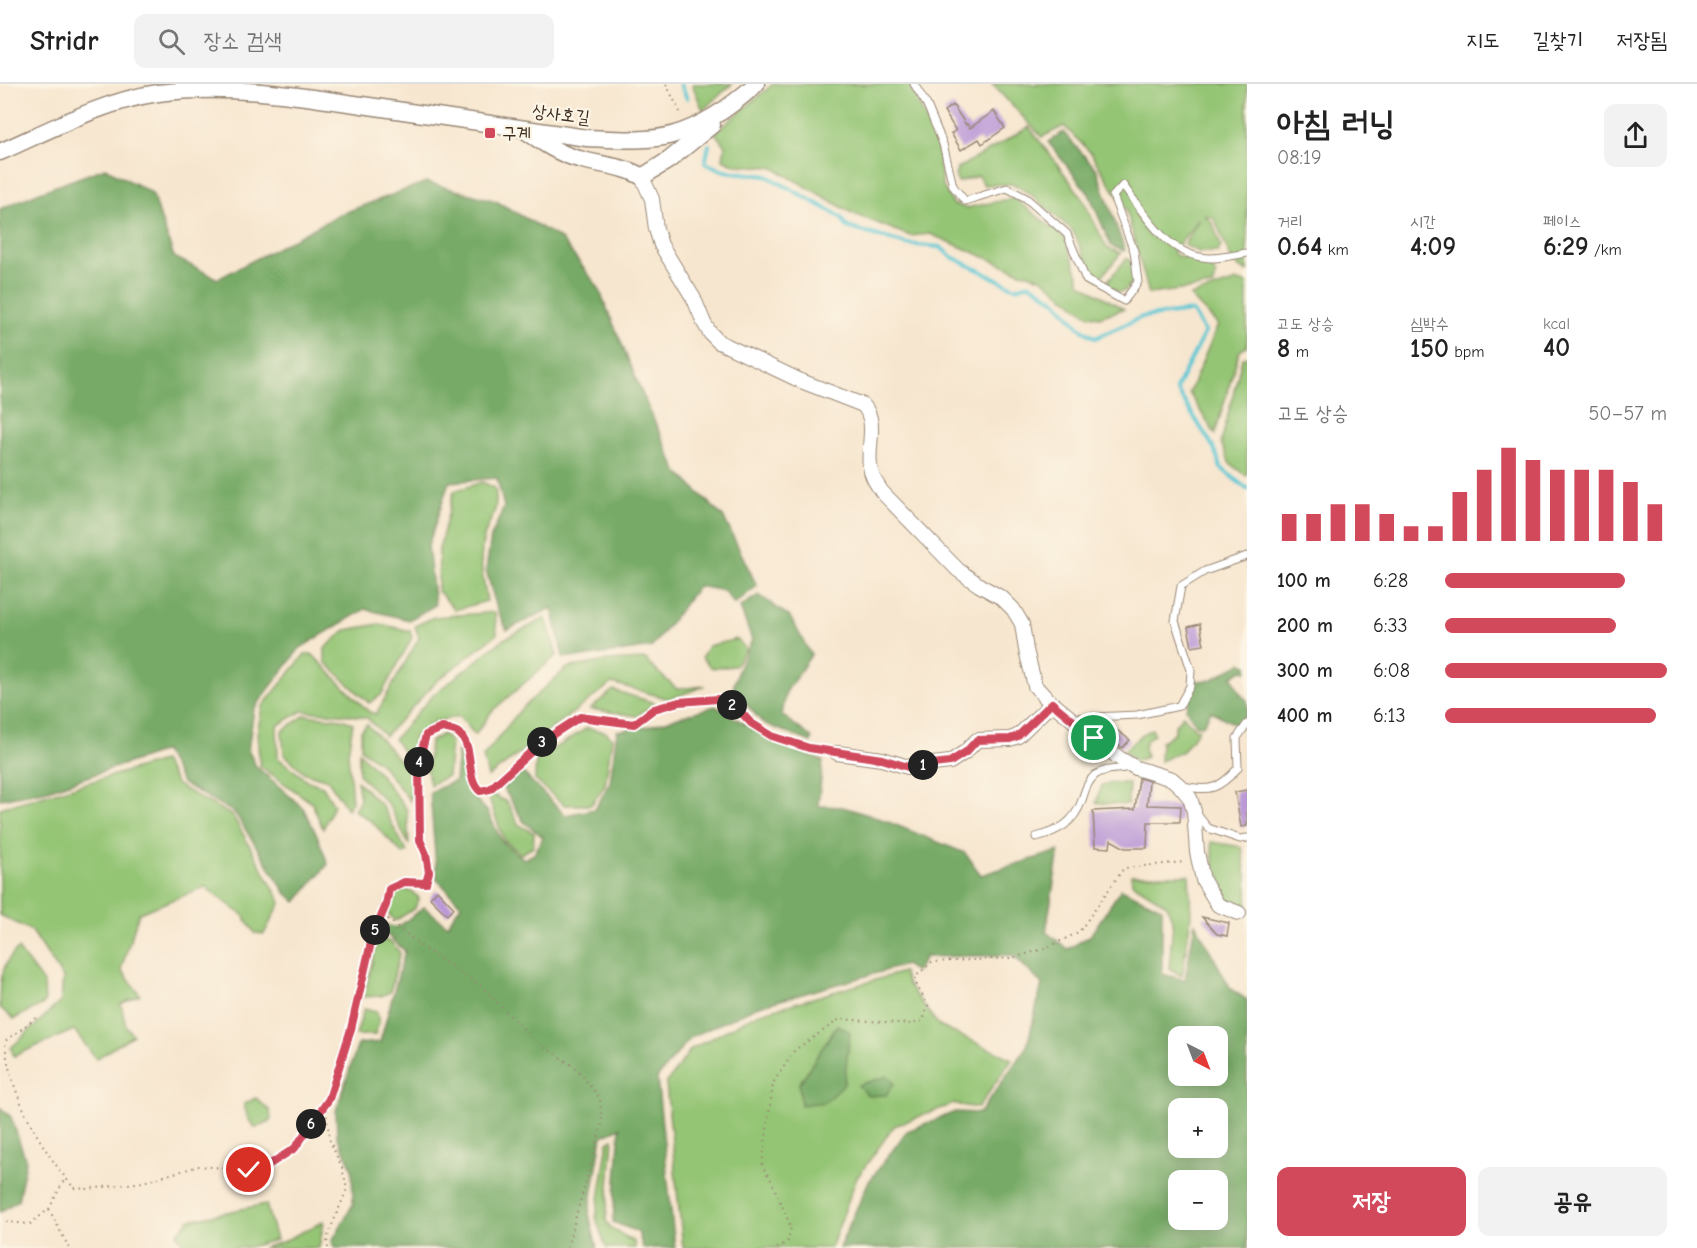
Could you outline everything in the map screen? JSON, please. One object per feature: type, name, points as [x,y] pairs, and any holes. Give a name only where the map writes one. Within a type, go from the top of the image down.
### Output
[{"type":"street","name":"상사호길","points":[[0,152],[124,100],[187,89],[228,88],[588,138],[632,139],[670,136],[688,129],[724,110],[756,84]]},
{"type":"street","points":[[642,177],[669,160],[711,127],[724,110]]},
{"type":"street","points":[[523,129],[552,149],[577,159],[612,168],[632,170],[642,177],[652,199],[656,229],[661,245],[694,298],[710,333],[720,342],[801,381],[863,405],[868,410],[872,422],[869,464],[872,478],[882,492],[958,570],[1002,598],[1013,609],[1022,624],[1035,686],[1052,703],[1119,758],[1172,779],[1180,786],[1190,798],[1194,811],[1203,880],[1214,900],[1227,910],[1239,913]]},
{"type":"street","points":[[837,753],[882,759],[908,767],[950,762],[966,752],[977,740],[1010,739],[1018,736],[1052,703]]},
{"type":"lane","points":[[914,84],[927,105],[943,144],[953,186],[965,201],[1007,188],[1026,198],[1067,234],[1086,280],[1115,297],[1124,301],[1138,282],[1134,251],[1113,196],[1123,185],[1163,238],[1182,251],[1208,258],[1247,253]]},
{"type":"lane","points":[[1069,718],[1137,715],[1179,706],[1190,686],[1191,670],[1175,621],[1181,586],[1205,571],[1247,556]]},
{"type":"lane","points":[[1180,786],[1204,791],[1226,782],[1238,768],[1237,738],[1247,724]]},
{"type":"lane","points":[[1036,837],[1051,833],[1072,820],[1089,782],[1096,774],[1132,765]]},
{"type":"lane","points":[[1194,811],[1208,828],[1240,839],[1247,838]]},
{"type":"path","points":[[666,84],[688,129]]},
{"type":"path","points":[[328,1248],[327,1240],[330,1230],[347,1189],[342,1168],[330,1141],[326,1112],[351,1029],[372,938],[389,889],[404,882],[426,883],[429,872],[426,854],[420,840],[419,761],[426,735],[442,728],[457,732],[467,746],[475,786],[480,791],[490,789],[543,741],[580,717],[634,724],[654,709],[679,702],[718,699],[737,708],[751,723],[772,736],[809,748],[837,753]]},
{"type":"path","points":[[777,1248],[788,1241],[791,1227],[771,1180],[762,1166],[773,1083],[795,1050],[840,1019],[912,1024],[923,1021],[928,1005],[915,977],[932,962],[1012,957],[1044,950],[1079,932],[1124,868],[1199,861]]},
{"type":"path","points":[[382,914],[422,946],[482,987],[535,1041],[575,1067],[600,1098],[602,1124],[567,1248]]},
{"type":"path","points":[[36,1018],[5,1041],[6,1057],[28,1121],[74,1188],[89,1190],[143,1182],[199,1166],[249,1170],[267,1166],[295,1148],[329,1099]]},
{"type":"path","points":[[6,1222],[30,1224],[49,1209],[65,1178]]},
{"type":"path","points":[[49,1209],[69,1248]]},
{"type":"green space","points":[[692,84],[732,84],[703,110]]},
{"type":"green space","points":[[773,84],[909,84],[938,144],[942,185],[953,204],[966,208],[1014,198],[1065,238],[1081,284],[1124,309],[1099,317],[1086,314],[1041,278],[1018,271],[930,234],[910,236],[852,213],[772,167],[736,165],[723,159],[725,146],[715,133]]},
{"type":"green space","points":[[992,84],[1247,84],[1247,272],[1233,263],[1214,218],[1204,215],[1212,222],[1221,246],[1218,252],[1199,252],[1184,245],[1199,219],[1173,252],[1177,256],[1210,263],[1216,276],[1212,286],[1149,294],[1126,209],[1090,152],[1064,126],[1042,137]]},
{"type":"green space","points":[[1029,127],[1081,196],[1107,248],[1121,253],[1099,280],[1093,276],[1073,231],[1030,194],[1014,184],[984,185],[978,176],[958,182],[955,175],[958,168]]},
{"type":"green space","points":[[1063,132],[1097,170],[1125,251],[1111,246],[1089,194],[1048,142]]},
{"type":"green space","points":[[105,168],[152,193],[174,257],[218,279],[341,214],[426,182],[496,201],[561,239],[598,287],[677,471],[724,518],[757,586],[734,604],[724,591],[698,586],[652,647],[583,657],[563,657],[552,608],[507,630],[497,609],[486,570],[491,537],[504,507],[497,478],[449,482],[428,546],[435,605],[409,620],[365,609],[300,648],[254,709],[248,750],[256,766],[303,808],[328,864],[296,902],[285,892],[235,813],[182,783],[164,751],[48,790],[0,799],[0,209]]},
{"type":"green space","points":[[1127,258],[1132,263],[1133,280],[1125,291],[1118,292],[1105,284]]},
{"type":"green space","points":[[1237,281],[1247,283],[1247,346],[1239,352],[1215,434],[1189,393],[1218,325],[1190,296]]},
{"type":"green space","points":[[1247,356],[1247,476],[1230,464],[1221,443],[1242,359]]},
{"type":"green space","points":[[482,482],[495,488],[496,497],[495,509],[484,537],[481,553],[487,601],[455,610],[438,591],[439,549],[454,491]]},
{"type":"green space","points":[[759,595],[790,617],[811,655],[786,692],[782,715],[812,738],[811,742],[763,723],[733,689],[738,670],[752,640],[740,607]]},
{"type":"green space","points":[[495,612],[497,634],[437,681],[385,736],[367,718],[350,715],[302,711],[277,726],[278,758],[308,781],[323,786],[334,805],[323,829],[312,803],[260,766],[257,734],[262,707],[305,654],[312,654],[369,712],[376,714],[419,638],[415,626],[434,617]]},
{"type":"green space","points":[[546,618],[557,655],[492,711],[475,735],[459,716],[434,722],[414,737],[409,761],[394,739],[433,695],[504,639]]},
{"type":"green space","points":[[379,624],[410,631],[412,638],[381,695],[369,703],[325,662],[325,648],[346,630]]},
{"type":"green space","points":[[737,639],[746,649],[735,666],[711,668],[702,657],[708,646]]},
{"type":"green space","points":[[646,659],[677,689],[705,686],[669,699],[612,683],[488,777],[483,757],[521,709],[567,668],[607,661]]},
{"type":"green space","points":[[1241,663],[1247,665],[1247,671],[1242,670],[1232,676],[1241,695],[1247,700],[1247,714],[1238,726],[1211,711],[1203,725],[1196,725],[1186,709],[1196,681],[1211,680]]},
{"type":"green space","points":[[613,690],[655,703],[637,716],[590,709]]},
{"type":"green space","points":[[715,706],[776,743],[823,761],[818,806],[843,807],[881,819],[965,853],[981,875],[1059,851],[1046,932],[1068,949],[1090,936],[1121,889],[1162,908],[1162,974],[1185,980],[1195,923],[1231,989],[1247,1000],[1247,1248],[839,1248],[868,1183],[907,1131],[955,1112],[980,1113],[1027,1046],[1042,984],[1013,955],[925,957],[916,972],[905,965],[756,1007],[691,1037],[657,1078],[675,1248],[643,1248],[638,1232],[613,1222],[620,1128],[602,1136],[589,1214],[597,1248],[334,1248],[332,1241],[353,1204],[352,1168],[337,1136],[336,1111],[358,1044],[380,1042],[405,951],[383,931],[386,926],[398,927],[424,907],[447,925],[461,905],[437,879],[430,792],[455,781],[458,750],[469,792],[487,811],[502,841],[524,859],[534,854],[543,837],[524,822],[503,788],[522,772],[565,815],[595,809],[610,782],[617,731],[649,726]]},
{"type":"green space","points":[[305,715],[341,719],[353,723],[348,753],[352,802],[347,809],[328,780],[305,773],[284,754],[282,731]]},
{"type":"green space","points":[[1183,715],[1194,728],[1199,729],[1183,751],[1160,761],[1161,742],[1175,732],[1175,725]]},
{"type":"green space","points":[[367,724],[402,763],[413,780],[410,801],[381,764],[361,749],[361,731]]},
{"type":"green space","points":[[587,728],[606,732],[612,738],[605,785],[591,805],[564,805],[535,780],[536,760]]},
{"type":"green space","points":[[1152,729],[1154,734],[1147,740],[1144,747],[1146,757],[1136,761],[1124,751],[1142,734]]},
{"type":"green space","points":[[443,734],[451,742],[448,776],[430,785],[427,771],[430,742]]},
{"type":"green space","points":[[359,752],[380,774],[407,810],[409,845],[388,804],[359,775]]},
{"type":"green space","points":[[163,761],[177,785],[233,816],[281,902],[264,934],[255,933],[244,916],[205,887],[139,913],[121,969],[140,995],[121,1004],[126,1026],[133,1035],[96,1059],[74,1030],[14,1056],[11,1048],[61,1001],[63,978],[32,931],[0,915],[0,808]]},
{"type":"green space","points":[[357,781],[382,806],[407,852],[403,854],[371,821],[354,810],[360,799]]},
{"type":"green space","points":[[1129,783],[1128,805],[1096,803],[1102,785]]},
{"type":"green space","points":[[493,795],[507,802],[519,825],[534,833],[533,847],[521,854],[504,840],[489,799]]},
{"type":"green space","points":[[1211,842],[1242,847],[1247,875],[1247,905],[1244,907],[1223,897],[1216,884]]},
{"type":"green space","points":[[1131,875],[1189,875],[1191,916],[1182,976],[1169,968],[1173,923],[1167,905],[1132,883]]},
{"type":"green space","points":[[401,889],[411,891],[419,898],[415,908],[395,921],[388,913],[392,896]]},
{"type":"green space","points":[[378,937],[392,943],[400,953],[390,992],[381,996],[364,997]]},
{"type":"green space","points":[[18,949],[44,984],[45,1003],[14,1019],[0,1008],[0,991],[4,968]]},
{"type":"green space","points":[[903,972],[908,985],[939,1026],[1012,1059],[978,1108],[953,1104],[894,1126],[856,1179],[831,1248],[683,1248],[666,1084],[691,1049],[757,1014]]},
{"type":"green space","points":[[364,1009],[377,1012],[379,1022],[375,1035],[356,1035]]},
{"type":"green space","points":[[837,1025],[850,1032],[844,1084],[825,1102],[801,1105],[799,1084]]},
{"type":"green space","points":[[888,1076],[894,1083],[886,1095],[868,1096],[858,1085]]},
{"type":"green space","points":[[256,1098],[270,1111],[271,1120],[256,1128],[248,1119],[244,1104]]},
{"type":"green space","points":[[0,1107],[11,1117],[26,1161],[18,1200],[0,1212]]},
{"type":"green space","points":[[613,1139],[606,1221],[611,1228],[634,1242],[635,1248],[606,1248],[596,1218],[608,1142]]},
{"type":"green space","points":[[266,1204],[276,1240],[245,1248],[186,1248],[177,1234],[189,1220]]},
{"type":"green space","points":[[324,1221],[319,1248],[262,1248],[282,1242]]},
{"type":"building","points":[[953,105],[970,128],[994,111],[1005,128],[982,144],[979,139],[961,150],[951,133],[956,131],[944,111]]},
{"type":"building","points":[[1200,624],[1204,645],[1192,647],[1188,627]]},
{"type":"building","points":[[1097,722],[1106,722],[1130,740],[1122,748]]},
{"type":"building","points":[[1139,778],[1149,781],[1147,805],[1181,806],[1180,822],[1148,822],[1147,848],[1125,848],[1111,840],[1110,848],[1095,847],[1093,811],[1135,809]]},
{"type":"building","points":[[1247,790],[1247,826],[1241,827],[1235,792]]},
{"type":"building","points":[[437,890],[454,908],[447,915],[430,898]]},
{"type":"building","points":[[1202,917],[1229,923],[1227,936],[1217,934]]},
{"type":"waterway","points":[[680,84],[687,98]]},
{"type":"waterway","points":[[709,145],[705,163],[725,171],[767,176],[841,217],[847,227],[906,244],[940,247],[952,257],[1015,288],[1030,284],[1057,302],[1079,327],[1095,338],[1142,317],[1192,311],[1205,332],[1176,389],[1214,448],[1221,468],[1247,489]]},
{"type":"place","name":"구계","points":[[490,133]]},
{"type":"route","points":[[249,1170],[267,1166],[295,1148],[329,1099],[351,1029],[372,938],[386,905],[389,889],[404,882],[426,883],[429,872],[426,854],[420,840],[419,761],[426,735],[442,728],[457,732],[467,746],[475,786],[480,791],[490,789],[543,741],[580,717],[634,724],[654,709],[679,702],[718,699],[737,708],[751,723],[772,736],[809,748],[852,753],[908,767],[950,762],[966,752],[977,740],[1010,739],[1018,736],[1052,703],[1094,738]]}]
